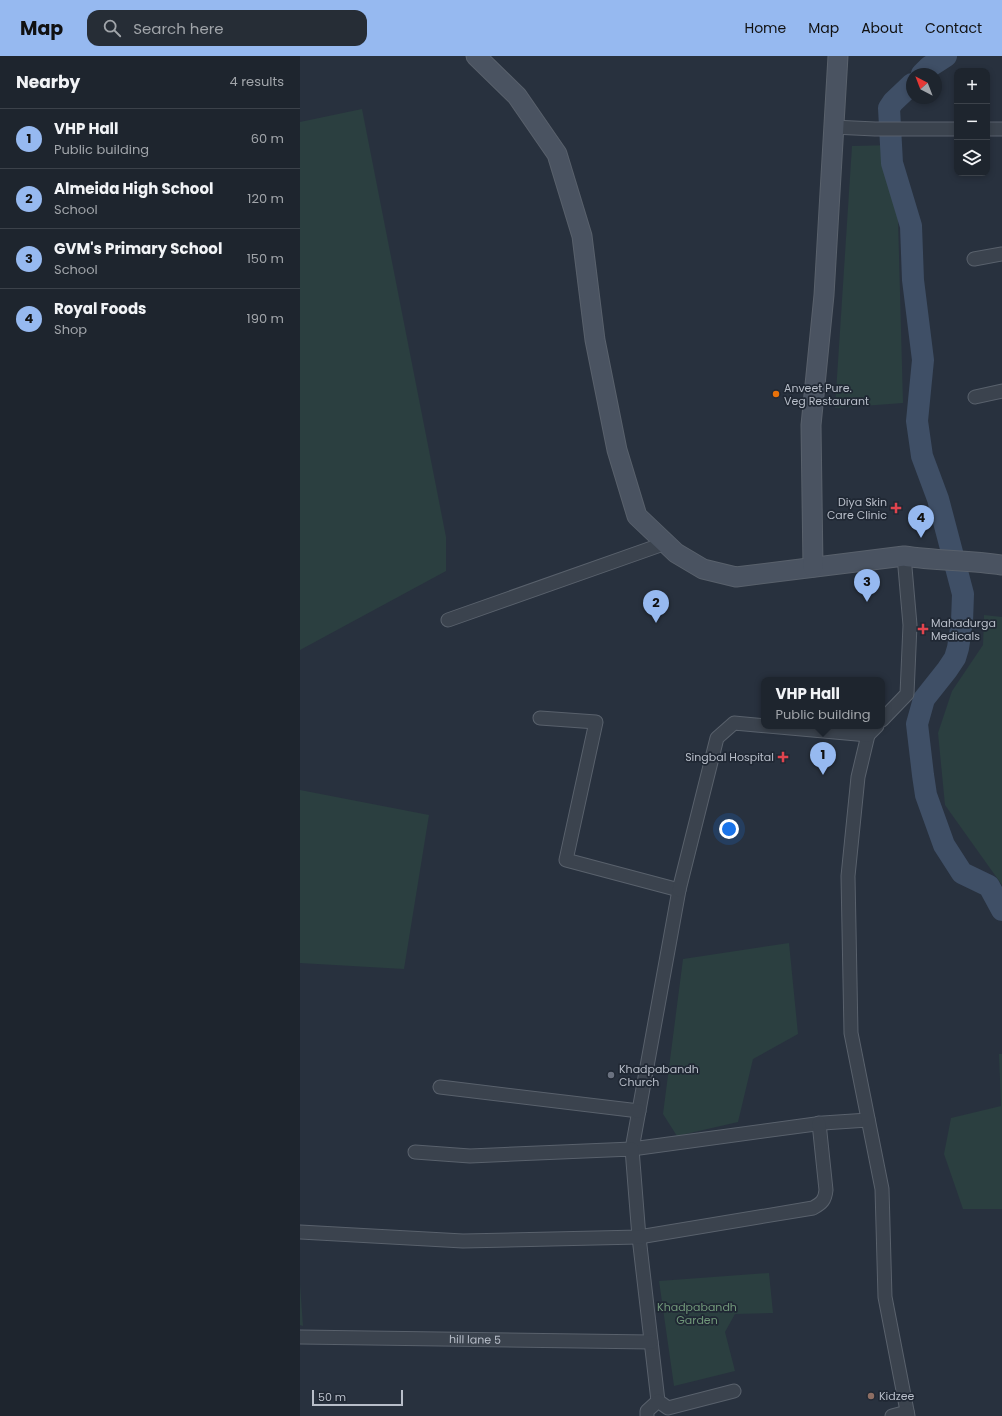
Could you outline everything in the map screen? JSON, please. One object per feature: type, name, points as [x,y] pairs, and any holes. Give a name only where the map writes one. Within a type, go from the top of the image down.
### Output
[{"type":"main road","points":[[476,56],[517,96],[557,154],[582,236],[595,340],[617,450],[637,516],[676,553],[703,569],[736,577],[813,567],[913,557],[983,562],[1002,565]]},
{"type":"main road","points":[[813,567],[811,425],[824,295],[838,56]]},
{"type":"street","points":[[834,127],[875,129],[954,129]]},
{"type":"street","points":[[990,129],[1002,129]]},
{"type":"street","points":[[974,259],[1002,254]]},
{"type":"street","points":[[975,397],[1002,391]]},
{"type":"street","points":[[448,620],[666,543]]},
{"type":"street","points":[[885,717],[906,694],[913,557]]},
{"type":"street","points":[[540,718],[596,722],[566,860],[678,890]]},
{"type":"street","points":[[734,1391],[668,1408],[658,1401],[639,1237],[632,1149],[678,890],[717,738],[734,724],[761,725]]},
{"type":"street","points":[[833,729],[873,731],[858,777],[848,876],[851,1033],[882,1190],[885,1297],[908,1414],[892,1416]]},
{"type":"street","points":[[440,1087],[639,1111]]},
{"type":"street","points":[[415,1152],[470,1156],[632,1149],[819,1123],[868,1120]]},
{"type":"street","points":[[300,1232],[463,1241],[639,1237],[805,1210],[813,1208],[825,1199],[826,1190],[819,1123]]},
{"type":"street","name":"hill lane 5","points":[[300,1337],[651,1342]]},
{"type":"street","points":[[647,1416],[646,1411],[658,1401]]},
{"type":"green space","points":[[362,109],[446,537],[446,571],[300,650],[300,122]]},
{"type":"green space","points":[[896,145],[903,403],[835,408],[852,146]]},
{"type":"green space","points":[[984,615],[1002,617],[1002,885],[945,805],[938,733],[952,691],[983,645]]},
{"type":"green space","points":[[300,790],[429,815],[404,969],[300,963]]},
{"type":"green space","points":[[789,943],[798,1034],[753,1059],[738,1122],[677,1136],[663,1114],[683,959]]},
{"type":"green space","points":[[999,1054],[1002,1054],[1002,1209],[963,1209],[944,1154],[951,1118],[1001,1106]]},
{"type":"green space","name":"Khadpabandh Garden","points":[[769,1273],[773,1313],[735,1314],[725,1332],[735,1371],[674,1386],[659,1281]]},
{"type":"green space","points":[[300,1284],[303,1326],[300,1325]]},
{"type":"waterway","points":[[928,68],[946,56]]},
{"type":"waterway","points":[[906,90],[889,108],[892,163],[911,226],[913,280],[923,360],[917,421],[922,456],[938,499],[963,594],[962,622],[955,658],[924,699],[917,724],[926,795],[944,845],[962,873],[989,886],[1002,910]]},
{"type":"place","name":"Anveet Pure. Veg Restaurant","points":[[776,394]]},
{"type":"place","name":"Diya Skin Care Clinic","points":[[896,508]]},
{"type":"place","name":"Royal Foods","points":[[921,538]]},
{"type":"place","name":"GVM's Primary School","points":[[867,602]]},
{"type":"place","name":"Almeida High School","points":[[656,623]]},
{"type":"place","name":"Mahadurga Medicals","points":[[923,629]]},
{"type":"place","name":"Singbal Hospital","points":[[783,757]]},
{"type":"place","name":"VHP Hall","points":[[823,775]]},
{"type":"place","name":"Khadpabandh Church","points":[[611,1075]]},
{"type":"place","name":"Kidzee","points":[[871,1396]]}]
